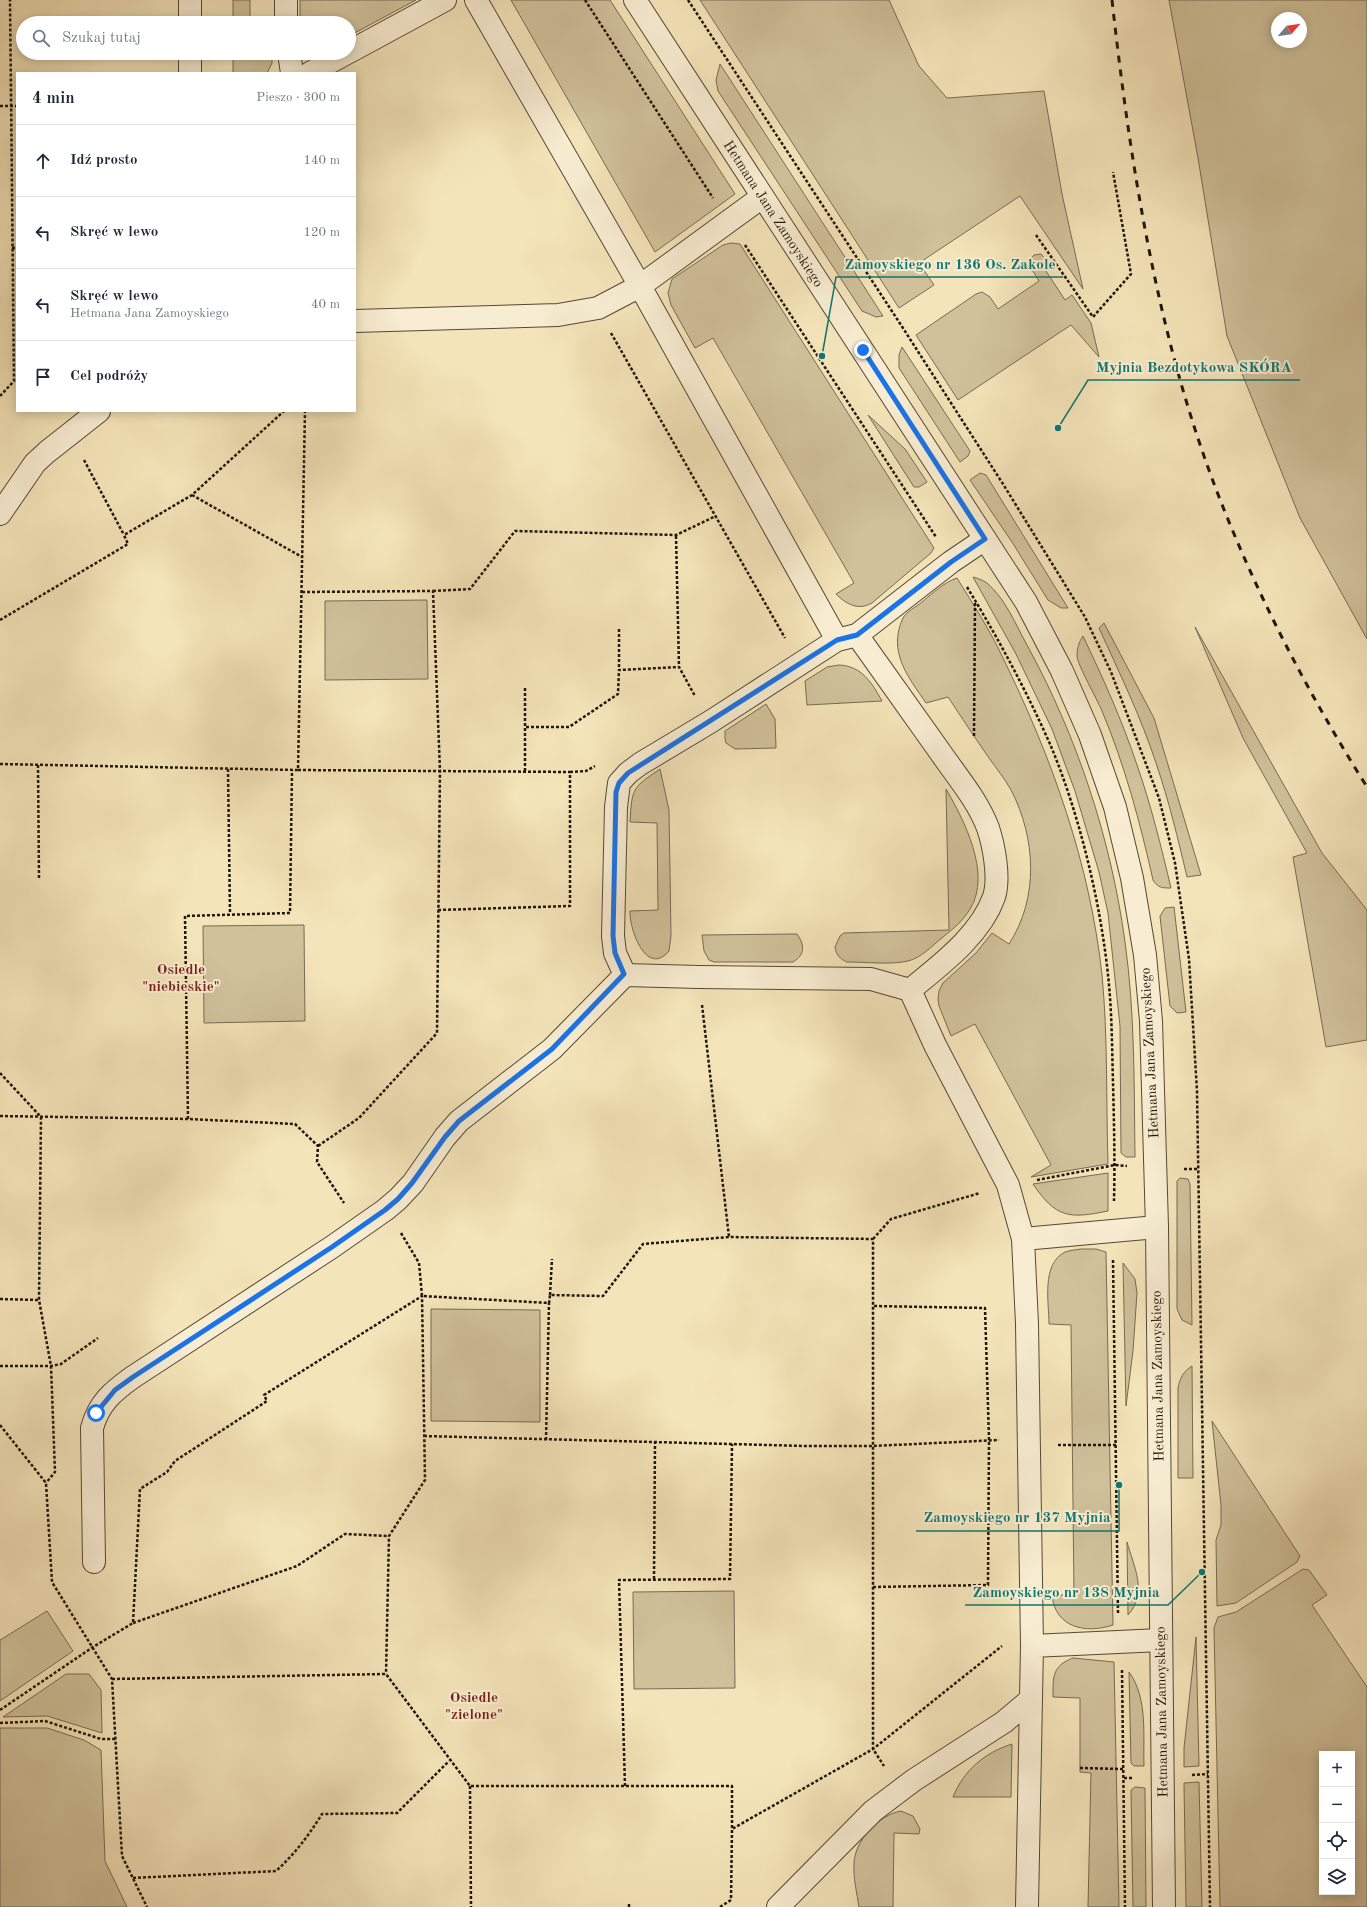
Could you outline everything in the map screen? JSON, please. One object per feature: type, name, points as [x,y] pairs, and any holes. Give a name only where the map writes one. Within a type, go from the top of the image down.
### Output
[{"type":"street","points":[[190,0],[190,16]]},
{"type":"street","points":[[286,0],[286,16]]},
{"type":"street","points":[[356,49],[445,0]]},
{"type":"street","points":[[476,0],[640,286],[847,638],[977,807],[988,828],[994,850],[996,873],[994,896],[983,916],[961,945],[910,990]]},
{"type":"street","name":"Hetmana Jana Zamoyskiego","points":[[635,0],[1026,602],[1062,671],[1090,736],[1116,814],[1132,878],[1147,977],[1151,1021],[1157,1227],[1160,1640],[1164,1907]]},
{"type":"street","points":[[190,60],[190,72]]},
{"type":"street","points":[[290,60],[292,72]]},
{"type":"street","points":[[312,72],[335,60]]},
{"type":"street","points":[[356,321],[558,315],[598,308],[640,286],[762,197]]},
{"type":"street","points":[[0,514],[35,463],[98,412]]},
{"type":"street","points":[[624,974],[615,953],[613,936],[616,807],[619,783],[640,764],[847,638],[985,539]]},
{"type":"street","points":[[94,1562],[92,1428],[96,1413],[105,1400],[115,1390],[133,1377],[332,1247],[385,1210],[398,1199],[412,1183],[445,1137],[459,1121],[552,1049],[624,974],[699,977],[871,979],[910,990],[935,1045],[1008,1185],[1018,1216],[1023,1240],[1029,1443],[1032,1646],[1027,1907]]},
{"type":"street","points":[[1023,1240],[1157,1227]]},
{"type":"street","points":[[1032,1646],[1160,1640]]},
{"type":"street","points":[[778,1907],[861,1822],[900,1790],[1004,1722],[1030,1700]]},
{"type":"path","points":[[0,396],[14,381],[10,0]]},
{"type":"path","points":[[585,0],[728,222],[761,268],[975,600],[1002,645],[1050,745],[1070,803],[1091,875],[1102,932],[1109,987],[1115,1166],[1113,1231],[1116,1445],[1072,1446]]},
{"type":"path","points":[[688,0],[901,325],[1073,596],[1111,672],[1159,798],[1175,863],[1189,959],[1197,1092],[1210,1907]]},
{"type":"path","points":[[0,106],[16,106]]},
{"type":"path","points":[[1036,235],[1093,317],[1131,274],[1113,172]]},
{"type":"path","points":[[610,331],[785,639]]},
{"type":"path","points":[[124,535],[192,495],[283,412]]},
{"type":"path","points":[[298,770],[304,412]]},
{"type":"path","points":[[0,620],[128,544],[87,469],[83,453]]},
{"type":"path","points":[[192,495],[302,557]]},
{"type":"path","points":[[302,592],[433,591],[470,589],[515,531],[676,535],[716,516]]},
{"type":"path","points":[[676,535],[679,667],[698,702]]},
{"type":"path","points":[[318,1146],[359,1118],[437,1033],[440,771],[433,591]]},
{"type":"path","points":[[974,736],[975,600]]},
{"type":"path","points":[[525,727],[569,727],[618,694],[619,628]]},
{"type":"path","points":[[619,670],[679,667]]},
{"type":"path","points":[[525,688],[525,771]]},
{"type":"path","points":[[0,764],[292,770],[570,772],[570,906],[438,910]]},
{"type":"path","points":[[38,765],[39,880]]},
{"type":"path","points":[[228,768],[230,914]]},
{"type":"path","points":[[188,1119],[185,916],[290,913],[292,770]]},
{"type":"path","points":[[699,977],[729,1237]]},
{"type":"path","points":[[0,1073],[41,1117],[39,1300],[52,1366],[55,1472],[46,1483]]},
{"type":"path","points":[[0,1116],[188,1119],[295,1124],[318,1146],[317,1162],[346,1206]]},
{"type":"path","points":[[398,1229],[419,1263],[422,1296],[425,1480],[389,1536],[386,1674],[449,1761],[470,1786],[471,1907]]},
{"type":"path","points":[[550,1295],[604,1296],[643,1244],[729,1237],[873,1239],[873,1749],[900,1790]]},
{"type":"path","points":[[546,1440],[549,1303],[552,1259]]},
{"type":"path","points":[[234,1422],[267,1401],[264,1395],[422,1296],[549,1303]]},
{"type":"path","points":[[0,1299],[39,1300]]},
{"type":"path","points":[[873,1306],[984,1308],[989,1439],[988,1585],[873,1587]]},
{"type":"path","points":[[0,1366],[52,1366],[61,1364],[98,1338]]},
{"type":"path","points":[[0,1425],[46,1483],[52,1582],[112,1679],[117,1739],[122,1856],[147,1907]]},
{"type":"path","points":[[424,1436],[546,1440],[874,1446],[989,1439],[1029,1443]]},
{"type":"path","points":[[654,1579],[655,1442]]},
{"type":"path","points":[[625,1786],[619,1580],[730,1579],[732,1444]]},
{"type":"path","points":[[134,1623],[297,1566],[345,1534],[389,1536]]},
{"type":"path","points":[[732,1829],[873,1749],[1002,1646]]},
{"type":"path","points":[[112,1679],[386,1674]]},
{"type":"path","points":[[0,1723],[45,1721],[101,1739],[117,1739]]},
{"type":"path","points":[[132,1878],[276,1871],[301,1845],[322,1814],[397,1813],[449,1761]]},
{"type":"path","points":[[1080,1768],[1123,1769]]},
{"type":"path","points":[[1189,1775],[1208,1774]]},
{"type":"path","points":[[1124,1778],[1125,1907]]},
{"type":"path","points":[[470,1786],[732,1786],[731,1900],[720,1907]]},
{"type":"shaded area","points":[[233,0],[250,0],[250,16],[233,16]]},
{"type":"shaded area","points":[[300,0],[416,0],[356,32],[356,16],[300,16]]},
{"type":"shaded area","points":[[511,0],[610,0],[735,194],[655,252]]},
{"type":"shaded area","points":[[700,0],[889,0],[919,66],[947,98],[1044,91],[1062,194],[1083,289],[1020,196],[919,263],[934,285],[899,308]]},
{"type":"shaded area","points":[[1169,0],[1367,0],[1367,639],[1300,518],[1227,336],[1198,158]]},
{"type":"shaded area","points":[[233,60],[272,60],[268,72],[233,72]]},
{"type":"shaded area","points":[[720,64],[883,316],[876,317],[862,311],[718,91],[716,80]]},
{"type":"shaded area","points":[[731,243],[740,244],[934,548],[931,553],[872,603],[867,605],[852,605],[844,601],[836,594],[854,583],[713,338],[695,348],[671,305],[668,293],[672,279],[723,245]]},
{"type":"shaded area","points":[[1041,254],[1050,264],[1044,268],[1065,300],[1072,295],[1091,323],[1099,357],[1071,325],[958,400],[916,335],[976,294],[982,292],[990,297],[998,309],[1039,281],[1031,268],[1029,261],[1034,255]]},
{"type":"shaded area","points":[[902,347],[970,451],[968,456],[960,462],[899,368],[899,355]]},
{"type":"shaded area","points":[[868,415],[905,449],[927,482],[919,487],[914,487]]},
{"type":"shaded area","points":[[980,473],[986,475],[1068,608],[1061,608],[1048,600],[1012,542],[970,480]]},
{"type":"shaded area","points":[[973,577],[987,583],[1005,604],[1045,680],[1076,752],[1090,789],[1101,827],[1119,903],[1131,995],[1135,1157],[1126,1157],[1121,1153],[1120,1026],[1108,913],[1099,872],[1075,791],[1052,729],[1016,654]]},
{"type":"shaded area","points":[[957,578],[993,637],[1021,696],[1053,773],[1078,852],[1096,934],[1102,975],[1106,1045],[1108,1164],[1031,1177],[1051,1165],[975,1024],[951,1036],[939,1006],[939,991],[943,983],[976,953],[992,933],[1009,944],[1019,926],[1025,907],[1031,868],[1025,828],[1009,786],[948,697],[926,703],[907,674],[899,653],[897,642],[904,616],[938,588]]},
{"type":"shaded area","points":[[427,600],[428,679],[325,680],[325,601]]},
{"type":"shaded area","points":[[1104,623],[1154,718],[1201,875],[1187,877],[1161,777],[1144,729],[1099,628]]},
{"type":"shaded area","points":[[1195,627],[1322,853],[1367,910],[1367,1040],[1326,1047],[1293,857],[1307,853],[1243,738]]},
{"type":"shaded area","points":[[1083,636],[1112,699],[1131,748],[1160,841],[1171,888],[1160,887],[1153,880],[1143,837],[1118,752],[1102,711],[1078,661],[1077,656],[1079,643]]},
{"type":"shaded area","points":[[839,665],[847,666],[860,672],[870,682],[882,701],[807,705],[805,681],[827,667]]},
{"type":"shaded area","points":[[766,704],[775,719],[776,748],[735,749],[726,743],[725,731]]},
{"type":"shaded area","points":[[660,769],[669,810],[671,936],[669,951],[661,958],[653,959],[646,955],[640,948],[632,928],[630,911],[658,910],[657,823],[630,822],[633,795],[635,790],[639,785]]},
{"type":"shaded area","points":[[946,789],[967,831],[977,864],[978,880],[976,895],[970,909],[954,928],[926,951],[908,961],[886,963],[847,962],[842,960],[837,954],[835,947],[840,936],[844,933],[949,930]]},
{"type":"shaded area","points":[[1174,907],[1186,1012],[1177,1013],[1170,1006],[1160,916],[1165,908]]},
{"type":"shaded area","points":[[304,925],[305,1021],[204,1023],[203,926]]},
{"type":"shaded area","points":[[797,934],[800,938],[802,953],[793,962],[714,962],[709,960],[704,951],[702,935]]},
{"type":"shaded area","points":[[1108,1173],[1108,1211],[1095,1214],[1073,1215],[1057,1210],[1049,1204],[1033,1184]]},
{"type":"shaded area","points":[[1180,1178],[1188,1179],[1190,1184],[1192,1325],[1182,1320],[1177,1309],[1177,1181]]},
{"type":"shaded area","points":[[1081,1249],[1096,1249],[1106,1252],[1113,1625],[1092,1629],[1074,1626],[1066,1621],[1059,1615],[1054,1606],[1052,1595],[1074,1595],[1071,1325],[1049,1324],[1048,1285],[1052,1265],[1057,1258],[1065,1252]]},
{"type":"shaded area","points":[[1123,1263],[1135,1279],[1137,1293],[1133,1351],[1126,1406]]},
{"type":"shaded area","points":[[431,1309],[540,1310],[540,1422],[431,1421]]},
{"type":"shaded area","points":[[1192,1366],[1193,1478],[1178,1478],[1178,1388],[1182,1376]]},
{"type":"shaded area","points":[[1212,1421],[1300,1556],[1297,1562],[1236,1603],[1217,1606],[1216,1540],[1221,1525],[1221,1505]]},
{"type":"shaded area","points":[[1127,1542],[1138,1580],[1137,1598],[1134,1607],[1128,1615]]},
{"type":"shaded area","points":[[1303,1569],[1309,1570],[1327,1595],[1312,1605],[1367,1687],[1367,1907],[1220,1907],[1214,1628],[1218,1617],[1236,1612]]},
{"type":"shaded area","points":[[734,1591],[735,1688],[634,1689],[633,1592]]},
{"type":"shaded area","points":[[47,1611],[73,1651],[0,1701],[0,1640]]},
{"type":"shaded area","points":[[1196,1637],[1199,1766],[1184,1767],[1184,1748]]},
{"type":"shaded area","points":[[1073,1658],[1114,1662],[1119,1907],[1088,1907],[1091,1773],[1080,1772],[1080,1698],[1053,1697],[1053,1684],[1057,1669],[1066,1661]]},
{"type":"shaded area","points":[[1129,1672],[1135,1682],[1142,1705],[1144,1729],[1144,1766],[1134,1766],[1131,1763]]},
{"type":"shaded area","points":[[66,1674],[89,1674],[101,1690],[102,1733],[47,1716],[3,1717]]},
{"type":"shaded area","points":[[0,1728],[47,1728],[84,1740],[101,1750],[105,1861],[127,1907],[0,1907]]},
{"type":"shaded area","points":[[1012,1744],[1011,1797],[953,1797],[963,1779],[976,1764],[993,1752]]},
{"type":"shaded area","points":[[1199,1782],[1202,1907],[1186,1907],[1184,1783]]},
{"type":"shaded area","points":[[1135,1787],[1145,1788],[1146,1907],[1133,1907],[1131,1790]]},
{"type":"shaded area","points":[[901,1811],[913,1816],[920,1829],[919,1834],[894,1833],[893,1907],[859,1907],[854,1869],[855,1854],[864,1837],[877,1823],[893,1813]]},
{"type":"railway","points":[[1112,0],[1128,129],[1151,258],[1181,384],[1201,446],[1238,544],[1271,615],[1307,685],[1367,787]]},
{"type":"place","name":"Zamoyskiego nr 136 Os. Zakole","points":[[822,356]]},
{"type":"place","name":"Myjnia Bezdotykowa SKÓRA","points":[[1058,428]]},
{"type":"place","name":"Zamoyskiego nr 137 Myjnia","points":[[1119,1485]]},
{"type":"place","name":"Zamoyskiego nr 138 Myjnia","points":[[1202,1572]]},
{"type":"district","name":"Osiedle \"niebieskie\"","points":[[181,978]]},
{"type":"district","name":"Osiedle \"zielone\"","points":[[474,1706]]},
{"type":"route","points":[[96,1413],[105,1400],[115,1390],[133,1377],[332,1247],[385,1210],[398,1199],[412,1183],[445,1137],[459,1121],[471,1110],[515,1080],[552,1049],[575,1027],[624,974],[615,953],[613,936],[616,792],[619,783],[628,773],[837,640],[857,635],[951,562],[985,539],[863,350]]}]
